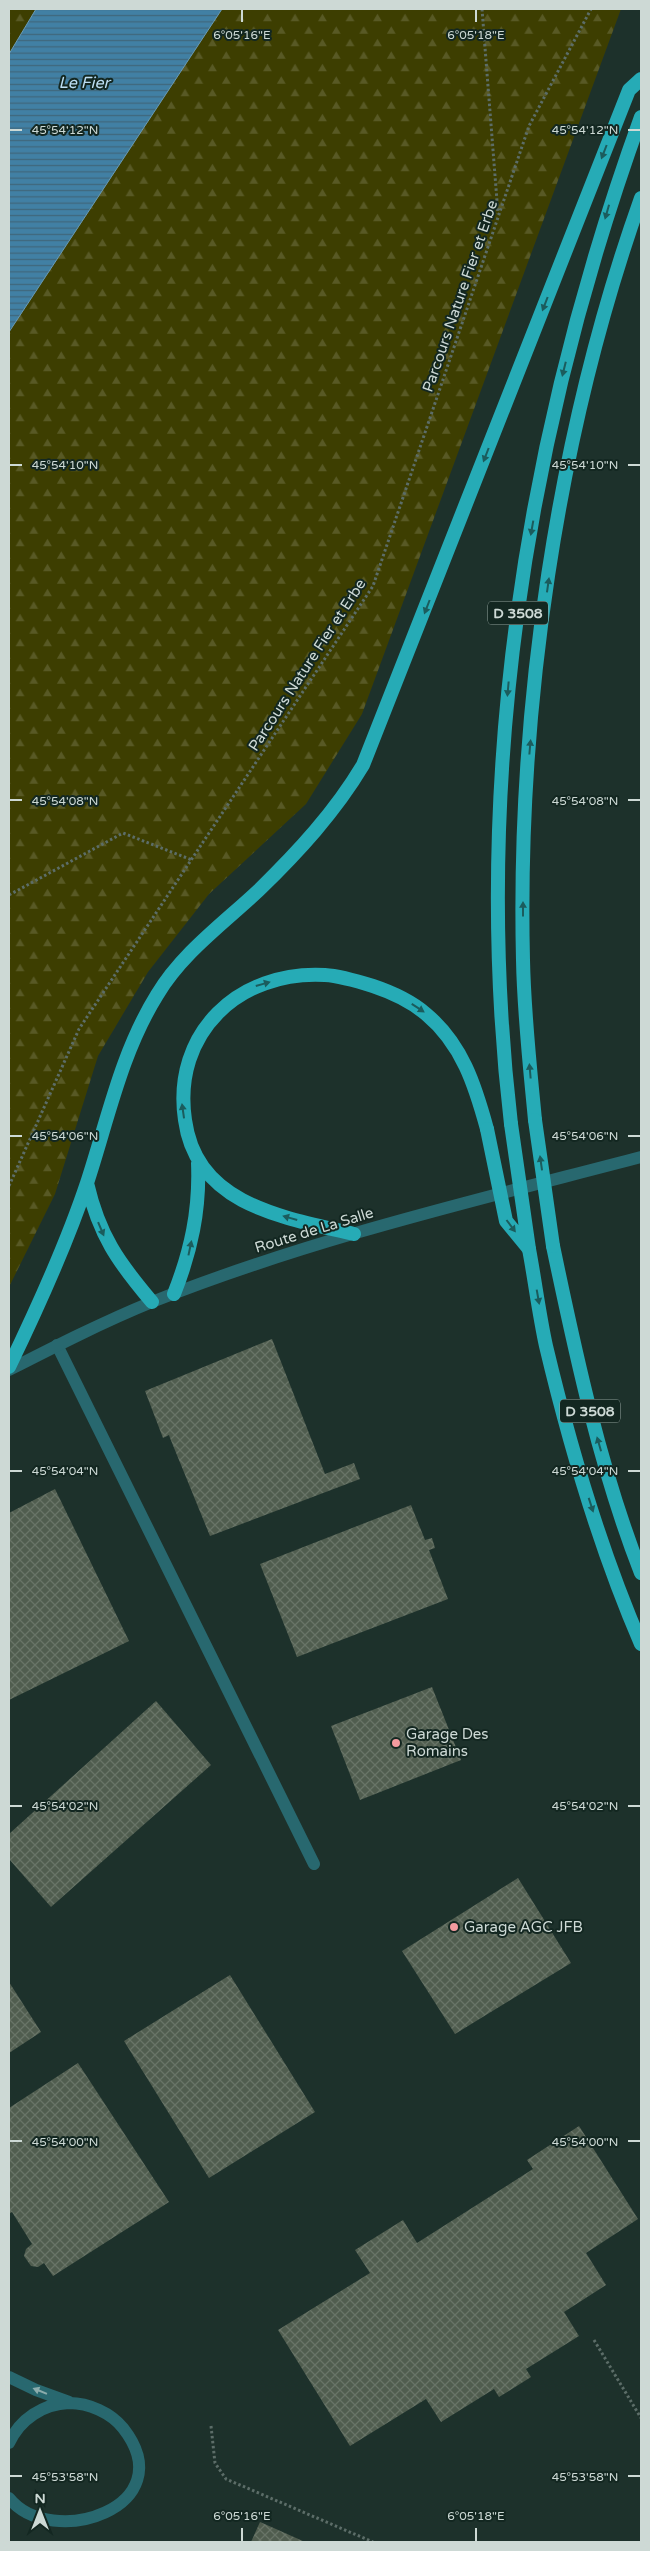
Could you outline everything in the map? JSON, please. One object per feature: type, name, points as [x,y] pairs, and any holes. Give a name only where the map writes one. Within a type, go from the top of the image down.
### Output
[{"type":"highway","points":[[9,1368],[51,1280],[87,1183],[112,1097],[134,1037],[157,994],[192,950],[259,890],[306,842],[344,797],[363,766],[629,90],[641,79]]},
{"type":"highway","name":"D 3508","points":[[641,117],[609,206],[563,371],[522,584],[512,653],[501,771],[497,864],[498,980],[503,1053],[529,1249],[546,1345],[575,1456],[603,1543],[641,1644]]},
{"type":"highway","name":"D 3508","points":[[641,198],[630,228],[582,402],[566,477],[539,653],[529,761],[523,861],[523,961],[535,1120],[553,1246],[579,1368],[599,1446],[641,1573]]},
{"type":"highway","points":[[174,1294],[188,1259],[199,1190],[198,1163],[186,1132],[182,1103],[184,1074],[200,1036],[210,1021],[224,1006],[257,985],[303,975],[326,975],[353,980],[404,999],[426,1013],[454,1044],[467,1066],[487,1129],[506,1221],[529,1249]]},
{"type":"highway","points":[[198,1163],[219,1184],[241,1199],[270,1212],[354,1234]]},
{"type":"highway","points":[[87,1183],[93,1210],[103,1234],[116,1256],[152,1302]]},
{"type":"street","name":"Route de La Salle","points":[[9,1368],[152,1302],[242,1269],[354,1234],[641,1157]]},
{"type":"street","points":[[58,1345],[314,1864]]},
{"type":"street","points":[[9,2377],[36,2390],[71,2403],[95,2408],[121,2426],[134,2447],[138,2471],[136,2487],[130,2502],[116,2521]]},
{"type":"street","points":[[9,2443],[18,2427],[30,2416],[55,2405],[71,2403]]},
{"type":"street","points":[[9,2498],[20,2516],[40,2531]]},
{"type":"path","points":[[482,9],[498,217]]},
{"type":"path","name":"Parcours Nature Fier et Erbe","points":[[9,1186],[79,1029],[374,586],[529,126],[592,9]]},
{"type":"path","points":[[9,895],[123,833],[192,860]]},
{"type":"path","points":[[594,2340],[641,2418]]},
{"type":"path","points":[[211,2426],[215,2463],[226,2478],[373,2542]]},
{"type":"green space","points":[[9,9],[36,9],[9,54]]},
{"type":"green space","points":[[222,9],[621,9],[362,714],[306,804],[209,894],[148,972],[98,1056],[55,1194],[9,1287],[9,332]]},
{"type":"water","name":"Le Fier","points":[[36,9],[222,9],[9,332],[9,54]]},
{"type":"building","points":[[272,1339],[325,1474],[354,1463],[360,1479],[210,1536],[169,1435],[163,1438],[145,1391]]},
{"type":"building","points":[[55,1489],[129,1641],[9,1700],[9,1513]]},
{"type":"building","points":[[411,1505],[425,1540],[432,1538],[435,1548],[429,1550],[448,1599],[297,1657],[260,1564]]},
{"type":"building","name":"Garage Des Romains","points":[[432,1687],[461,1760],[360,1800],[331,1726]]},
{"type":"building","points":[[156,1701],[211,1765],[51,1907],[9,1859],[9,1834]]},
{"type":"building","points":[[518,1878],[571,1963],[455,2034],[402,1951]]},
{"type":"building","points":[[230,1975],[315,2112],[209,2178],[124,2041]]},
{"type":"building","points":[[9,1982],[41,2032],[9,2053]]},
{"type":"building","points":[[78,2063],[169,2202],[53,2276],[44,2263],[38,2267],[31,2266],[24,2256],[26,2249],[32,2244],[12,2212],[9,2214],[9,2108]]},
{"type":"building","points":[[579,2126],[638,2219],[586,2253],[606,2285],[564,2312],[579,2336],[526,2369],[531,2377],[499,2397],[494,2389],[441,2422],[426,2399],[350,2446],[278,2330],[370,2273],[355,2250],[403,2220],[417,2243],[533,2169],[527,2160]]},
{"type":"building","points":[[260,2522],[276,2529],[305,2542],[251,2542]]},
{"type":"place","name":"Garage Des Romains","points":[[396,1743]]},
{"type":"place","name":"Garage AGC JFB","points":[[454,1927]]}]
